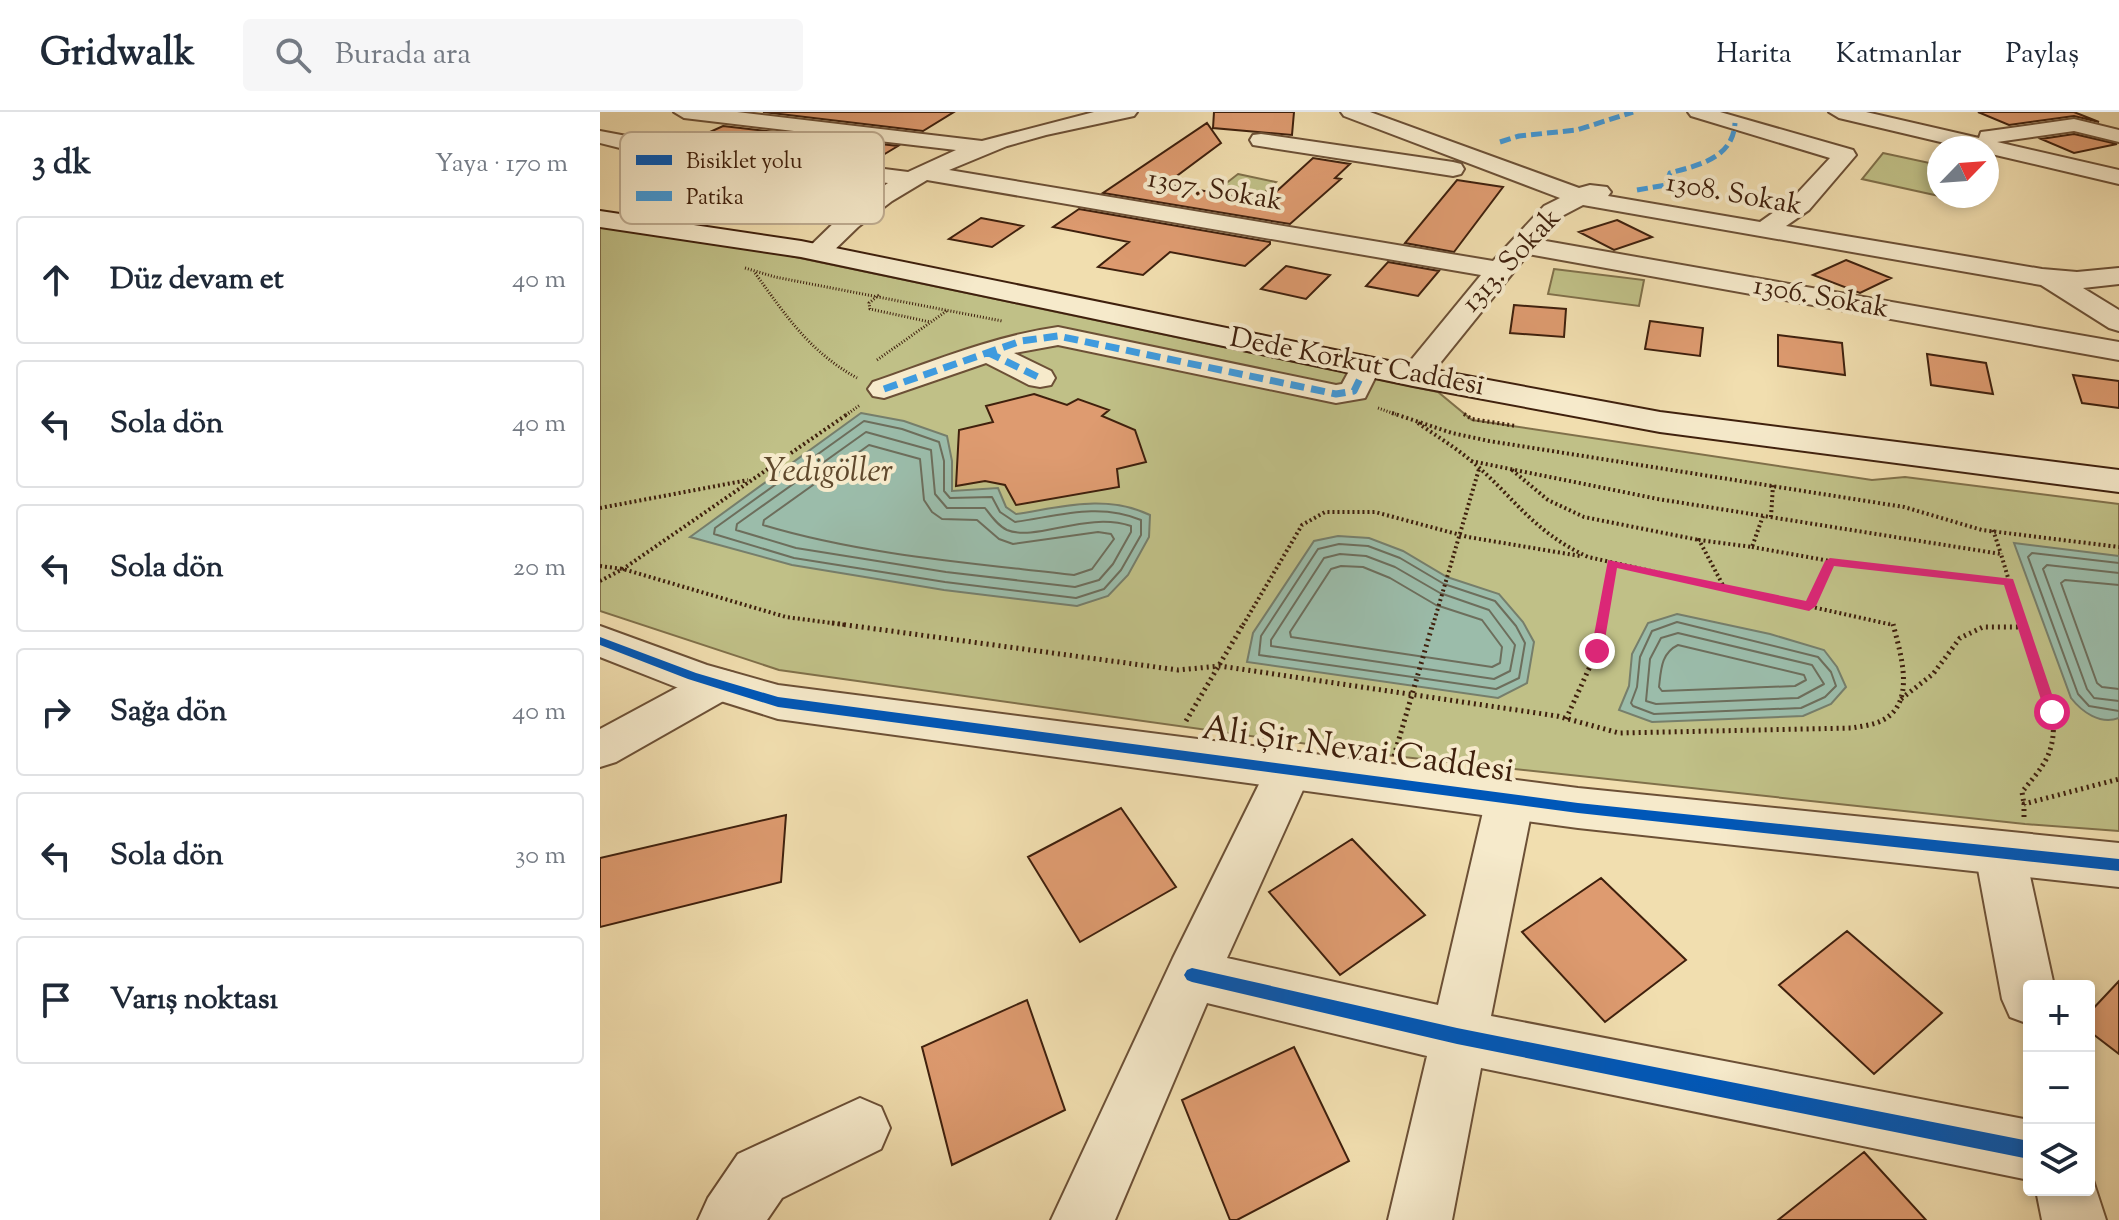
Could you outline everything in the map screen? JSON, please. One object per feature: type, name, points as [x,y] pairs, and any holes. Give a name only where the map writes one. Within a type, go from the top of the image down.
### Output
[{"type":"main road","name":"Dede Korkut Caddesi","points":[[600,202],[620,206]]},
{"type":"main road","name":"Dede Korkut Caddesi","points":[[600,219],[620,221]]},
{"type":"main road","name":"Dede Korkut Caddesi","points":[[643,224],[825,245],[1366,366],[1420,366],[1641,389]]},
{"type":"main road","name":"Dede Korkut Caddesi","points":[[715,224],[1420,366],[1660,422],[2119,481]]},
{"type":"main road","points":[[1826,414],[2119,453]]},
{"type":"main road","name":"Ali Şir Nevai Caddesi","points":[[600,641],[778,702],[1510,799],[2119,865]]},
{"type":"street","points":[[684,112],[858,132]]},
{"type":"street","points":[[884,195],[916,175],[980,146],[1049,127],[1127,112]]},
{"type":"street","name":"1308. Sokak","points":[[1352,112],[1423,128],[1497,153],[1554,175],[1580,197],[2049,278],[2077,280],[2119,276]]},
{"type":"street","points":[[1698,112],[1845,155]]},
{"type":"street","points":[[1839,112],[1938,136]]},
{"type":"street","points":[[1007,115],[1049,127]]},
{"type":"street","points":[[602,138],[642,123]]},
{"type":"street","points":[[1763,231],[1800,205],[1868,133],[1888,125]]},
{"type":"street","points":[[1996,136],[2074,125],[2119,136]]},
{"type":"street","points":[[884,135],[980,146]]},
{"type":"street","points":[[1261,140],[1554,175]]},
{"type":"street","points":[[1999,150],[2119,177]]},
{"type":"street","name":"1307. Sokak","points":[[884,171],[1499,270]]},
{"type":"street","name":"1313. Sokak","points":[[1420,366],[1499,270],[1553,211],[1590,192],[1637,190]]},
{"type":"street","points":[[825,245],[850,224]]},
{"type":"street","name":"1306. Sokak","points":[[1523,245],[2119,351]]},
{"type":"street","points":[[2049,278],[2114,315]]},
{"type":"street","points":[[884,389],[1021,341],[1058,336],[1336,394],[1354,391],[1366,366]]},
{"type":"street","points":[[987,352],[1040,378]]},
{"type":"street","points":[[600,750],[719,684]]},
{"type":"street","points":[[1083,1220],[1192,975],[1289,770]]},
{"type":"street","points":[[1420,1220],[1510,799]]},
{"type":"street","points":[[2000,853],[2025,980]]},
{"type":"street","points":[[1192,975],[1457,1036],[2023,1149]]},
{"type":"street","points":[[730,1220],[760,1176],[860,1128]]},
{"type":"street","points":[[2068,1196],[2074,1220]]},
{"type":"path","points":[[755,273],[799,334],[829,362],[884,389]]},
{"type":"path","points":[[775,277],[879,295],[1058,336]]},
{"type":"path","points":[[879,295],[869,303],[870,309],[931,322]]},
{"type":"path","points":[[853,376],[948,310]]},
{"type":"path","points":[[600,581],[623,569],[884,389]]},
{"type":"path","points":[[1588,557],[1562,545],[1530,521],[1470,460],[1418,423],[1489,441],[1904,507],[1928,518],[1993,530],[2119,547]]},
{"type":"path","points":[[1470,460],[1763,516],[2001,554]]},
{"type":"path","points":[[1394,756],[1479,469]]},
{"type":"path","points":[[1511,469],[1548,500],[1584,517],[1830,561],[2009,582]]},
{"type":"path","points":[[600,508],[675,496],[753,478]]},
{"type":"path","points":[[1771,517],[1773,485]]},
{"type":"path","points":[[1183,727],[1302,525],[1325,512],[1375,512],[1468,537],[1588,557],[1893,624],[1905,674],[1901,699]]},
{"type":"path","points":[[1752,547],[1763,516]]},
{"type":"path","points":[[1993,530],[2052,712],[2052,744],[2038,771],[2022,792],[2024,804]]},
{"type":"path","points":[[1699,540],[1725,589]]},
{"type":"path","points":[[1809,606],[1830,561]]},
{"type":"path","points":[[1566,719],[1597,651],[1612,563]]},
{"type":"path","points":[[600,566],[623,569],[800,620],[1178,670],[1220,666],[1566,719],[1619,733],[1852,728],[1887,718],[1901,699],[1933,674],[1960,638],[1983,627],[2023,627]]},
{"type":"green space","points":[[1883,153],[1927,162],[1927,193],[1862,179]]},
{"type":"green space","points":[[1238,174],[1276,182],[1240,214],[1197,206]]},
{"type":"green space","name":"Yedigöller","points":[[600,227],[781,254],[1438,392],[1472,420],[1872,480],[1905,477],[2119,504],[2119,831],[2025,824],[1394,756],[779,670],[600,611]]},
{"type":"green space","points":[[1554,269],[1644,280],[1639,306],[1548,294]]},
{"type":"water","points":[[861,413],[904,421],[947,436],[952,461],[952,491],[998,488],[1006,507],[1016,514],[1084,504],[1117,505],[1150,515],[1149,537],[1128,575],[1108,596],[1077,606],[944,590],[792,565],[690,537]]},
{"type":"water","points":[[1338,536],[1369,538],[1403,551],[1447,577],[1499,594],[1523,622],[1534,642],[1527,683],[1498,698],[1247,662],[1253,633],[1314,541]]},
{"type":"water","points":[[2014,543],[2119,556],[2119,718],[2105,720],[2092,716],[2071,698]]},
{"type":"water","points":[[1677,614],[1770,634],[1824,650],[1837,667],[1846,687],[1831,704],[1803,716],[1652,722],[1619,710],[1629,686],[1632,654],[1648,623]]},
{"type":"building","points":[[763,112],[954,112],[923,131]]},
{"type":"building","points":[[1214,112],[1294,112],[1292,135],[1213,128]]},
{"type":"building","points":[[1978,112],[2074,112],[2099,122],[2074,116],[2009,125]]},
{"type":"building","points":[[1207,123],[1221,143],[1166,184],[1265,202],[1313,158],[1350,164],[1335,178],[1341,179],[1290,224],[1103,193]]},
{"type":"building","points":[[723,126],[776,132],[710,132]]},
{"type":"building","points":[[2074,134],[2117,144],[2074,153],[2041,139]]},
{"type":"building","points":[[884,144],[898,146],[884,154]]},
{"type":"building","points":[[1457,180],[1503,187],[1454,252],[1405,243]]},
{"type":"building","points":[[1079,209],[1270,244],[1245,266],[1170,252],[1143,275],[1098,267],[1129,242],[1053,227]]},
{"type":"building","points":[[981,218],[1023,226],[992,247],[949,239]]},
{"type":"building","points":[[1617,220],[1652,237],[1614,250],[1579,232]]},
{"type":"building","points":[[1846,260],[1891,278],[1860,293],[1813,275]]},
{"type":"building","points":[[1388,262],[1439,271],[1418,296],[1366,286]]},
{"type":"building","points":[[1286,266],[1330,275],[1306,299],[1261,289]]},
{"type":"building","points":[[1514,305],[1566,309],[1564,337],[1510,333]]},
{"type":"building","points":[[1650,321],[1703,328],[1700,356],[1645,349]]},
{"type":"building","points":[[1778,335],[1842,343],[1845,375],[1778,366]]},
{"type":"building","points":[[1927,354],[1986,363],[1993,394],[1931,385]]},
{"type":"building","points":[[2073,375],[2119,381],[2119,408],[2082,403]]},
{"type":"building","points":[[1034,394],[1067,405],[1078,399],[1109,410],[1102,416],[1135,430],[1146,462],[1117,469],[1119,487],[1016,505],[1005,485],[985,481],[956,486],[959,430],[993,422],[986,406]]},
{"type":"building","points":[[1121,808],[1176,887],[1080,942],[1028,857]]},
{"type":"building","points":[[786,815],[781,882],[600,927],[600,858]]},
{"type":"building","points":[[1352,839],[1425,915],[1340,975],[1269,892]]},
{"type":"building","points":[[1601,878],[1686,960],[1605,1022],[1522,932]]},
{"type":"building","points":[[1847,931],[1942,1013],[1874,1074],[1779,985]]},
{"type":"building","points":[[2119,981],[2119,1054],[2095,1036],[2095,1007]]},
{"type":"building","points":[[1027,1000],[1065,1110],[952,1165],[922,1047]]},
{"type":"building","points":[[1294,1047],[1349,1161],[1237,1220],[1230,1220],[1182,1100]]},
{"type":"building","points":[[1864,1152],[1926,1220],[1778,1220]]},
{"type":"marked path","points":[[1500,142],[1519,136],[1577,130],[1633,112]]},
{"type":"marked path","points":[[1637,190],[1666,185],[1670,173],[1703,163],[1723,152],[1734,135],[1735,123]]},
{"type":"marked path","points":[[884,389],[1021,341],[1058,336],[1336,394],[1354,391],[1366,366]]},
{"type":"marked path","points":[[987,352],[1040,378]]},
{"type":"cycle path","points":[[600,641],[692,676],[778,702],[1578,808],[2119,865]]},
{"type":"cycle path","points":[[1192,975],[1457,1036],[2023,1149]]},
{"type":"route","points":[[1597,651],[1612,563],[1809,606],[1830,561],[2009,582],[2052,712]]}]
